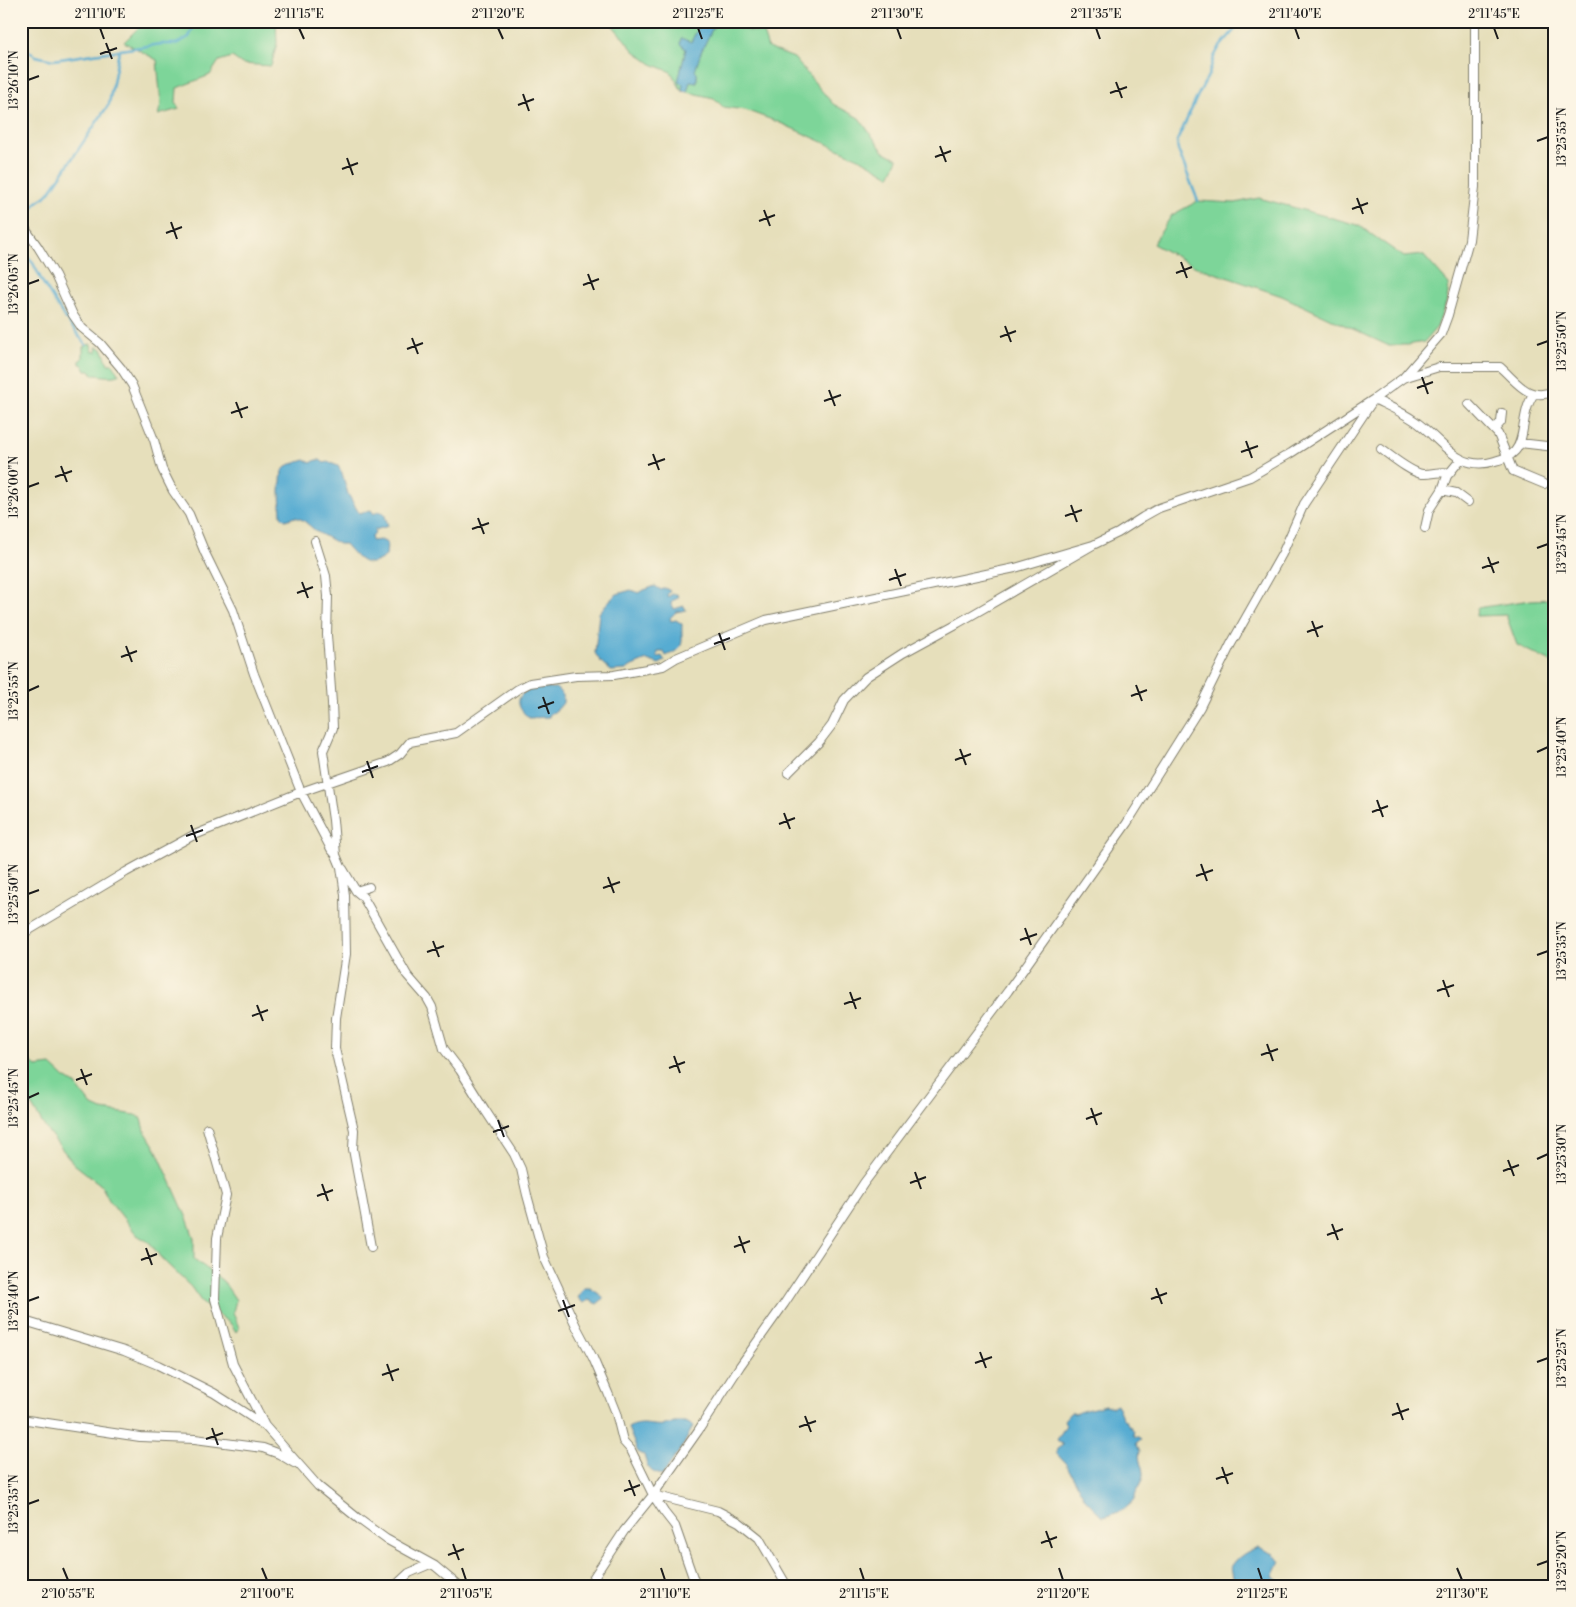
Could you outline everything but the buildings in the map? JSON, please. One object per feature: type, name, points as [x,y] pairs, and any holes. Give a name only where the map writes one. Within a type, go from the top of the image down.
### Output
[{"type":"street","points":[[788,773],[832,726],[844,700],[866,677],[903,653],[1093,545],[1118,534],[1159,508],[1250,477],[1291,453],[1403,378],[1441,334],[1469,240],[1475,187],[1475,21]]},
{"type":"street","points":[[21,223],[38,246],[55,275],[73,315],[82,328],[100,343],[132,384],[154,440],[162,469],[173,491],[189,514],[205,553],[233,610],[254,674],[301,792],[331,850],[336,855]]},
{"type":"street","points":[[1403,378],[1439,367],[1500,367],[1525,391],[1534,394],[1555,391]]},
{"type":"street","points":[[1374,399],[1400,411],[1415,421],[1449,452],[1472,464],[1482,465],[1507,457],[1515,450],[1520,442],[1528,403],[1534,394]]},
{"type":"street","points":[[588,1586],[624,1531],[698,1431],[864,1182],[1008,991],[1127,824],[1200,707],[1231,644],[1282,554],[1304,504],[1374,399]]},
{"type":"street","points":[[1469,404],[1498,434],[1513,471],[1544,484]]},
{"type":"street","points":[[1494,430],[1501,422],[1502,412]]},
{"type":"street","points":[[1520,442],[1554,445]]},
{"type":"street","points":[[1381,449],[1420,474],[1436,474],[1444,471],[1450,473]]},
{"type":"street","points":[[1425,528],[1429,510],[1450,473],[1461,459]]},
{"type":"street","points":[[1442,490],[1456,493],[1468,502]]},
{"type":"street","points":[[315,541],[326,576],[328,596],[326,635],[333,728],[323,752],[336,855],[356,892],[363,897],[407,975],[427,998],[432,1007],[444,1049],[460,1070],[514,1154],[521,1169],[544,1257],[594,1358],[616,1413],[623,1441],[631,1450],[653,1494],[675,1526],[696,1586]]},
{"type":"street","points":[[21,935],[126,872],[192,836],[301,792],[388,762],[400,754],[410,742],[456,733],[518,689],[530,683],[576,676],[614,675],[663,666],[676,658],[766,620],[1015,568],[1093,545]]},
{"type":"street","points":[[341,867],[345,895],[346,954],[336,1018],[335,1049],[354,1130],[353,1150],[371,1247]]},
{"type":"street","points":[[356,892],[369,887]]},
{"type":"street","points":[[207,1128],[226,1195],[217,1238],[215,1299],[234,1364],[265,1426],[318,1486],[386,1539],[430,1564],[459,1586]]},
{"type":"street","points":[[21,1320],[124,1351],[158,1365],[214,1393],[265,1426]]},
{"type":"street","points":[[21,1419],[140,1437],[195,1439],[263,1448],[279,1454],[300,1467]]},
{"type":"street","points":[[653,1494],[718,1511],[739,1522],[759,1538],[787,1586]]},
{"type":"street","points":[[395,1586],[409,1573],[430,1564]]},
{"type":"green space","points":[[145,21],[276,21],[277,43],[271,66],[242,64],[232,57],[219,61],[210,75],[177,88],[176,103],[179,109],[158,115],[161,104],[157,60],[124,42]]},
{"type":"green space","points":[[609,21],[702,21],[691,42],[680,44],[686,49],[678,82],[683,84],[682,91],[671,72],[652,64],[634,51]]},
{"type":"green space","points":[[716,21],[737,21],[740,29],[763,33],[768,48],[794,58],[833,104],[859,118],[883,151],[898,159],[890,176],[861,159],[778,122],[745,110],[723,107],[714,98],[687,92],[690,81],[697,82],[697,74],[694,71]]},
{"type":"green space","points":[[1259,198],[1358,225],[1404,257],[1423,255],[1449,284],[1447,300],[1437,327],[1424,342],[1407,345],[1387,345],[1282,296],[1194,266],[1153,244],[1172,215],[1198,201],[1235,203]]},
{"type":"green space","points":[[91,344],[92,351],[97,352],[96,347],[103,350],[108,364],[113,364],[119,375],[93,375],[91,371],[86,371],[83,365],[80,364],[80,360],[83,357],[83,347]]},
{"type":"green space","points":[[1555,599],[1555,664],[1517,645],[1506,615],[1476,616],[1477,608],[1531,600]]},
{"type":"green space","points":[[21,1050],[36,1067],[51,1065],[65,1078],[75,1084],[91,1105],[102,1110],[136,1115],[142,1119],[145,1131],[156,1149],[187,1218],[194,1238],[194,1259],[223,1281],[236,1300],[233,1312],[239,1328],[236,1332],[231,1324],[203,1304],[191,1287],[161,1258],[150,1243],[137,1235],[109,1200],[101,1185],[74,1164],[46,1129],[21,1088]]},
{"type":"water","points":[[702,21],[716,21],[701,52],[695,71],[697,73],[697,82],[690,81],[687,92],[682,91],[683,84],[678,82],[686,49],[680,44],[681,38],[691,42]]},
{"type":"water","points":[[305,460],[311,463],[320,460],[324,463],[328,462],[338,466],[348,494],[359,513],[371,510],[374,514],[378,511],[384,513],[388,526],[375,530],[374,535],[371,536],[372,541],[381,540],[387,543],[386,556],[373,563],[363,562],[345,544],[339,544],[317,532],[303,520],[295,517],[285,520],[281,516],[280,491],[282,471],[288,465]]},
{"type":"water","points":[[655,586],[661,590],[665,588],[670,591],[667,595],[668,597],[672,594],[677,594],[678,598],[672,601],[671,604],[674,609],[684,606],[686,610],[676,612],[670,618],[671,621],[676,620],[682,624],[682,644],[673,653],[666,656],[664,652],[658,652],[657,657],[662,656],[665,661],[659,664],[647,660],[626,670],[611,671],[600,661],[595,653],[599,613],[617,594],[631,590],[639,593]]},
{"type":"water","points":[[531,688],[556,688],[563,695],[563,703],[549,717],[529,718],[521,709],[519,701],[522,694]]},
{"type":"water","points":[[584,1288],[590,1288],[604,1298],[597,1304],[589,1300],[583,1303],[578,1298]]},
{"type":"water","points":[[1104,1405],[1113,1407],[1117,1405],[1122,1417],[1134,1431],[1135,1437],[1141,1439],[1136,1443],[1140,1451],[1139,1457],[1143,1475],[1135,1499],[1121,1511],[1103,1517],[1085,1499],[1066,1464],[1056,1453],[1057,1449],[1063,1445],[1057,1440],[1066,1425],[1064,1420],[1071,1412],[1075,1414]]},
{"type":"water","points":[[686,1422],[693,1426],[684,1444],[662,1476],[650,1469],[644,1455],[638,1452],[628,1428],[639,1424],[661,1425]]},
{"type":"water","points":[[1258,1547],[1274,1554],[1280,1562],[1273,1577],[1280,1582],[1281,1586],[1236,1586],[1231,1567],[1236,1560]]},
{"type":"waterway","points":[[23,21],[28,51],[36,56],[53,60],[161,44],[176,44],[189,37],[193,28],[193,21]]},
{"type":"waterway","points":[[1198,201],[1178,150],[1177,141],[1209,74],[1214,57],[1219,48],[1242,21]]},
{"type":"waterway","points":[[22,220],[29,214],[33,206],[49,193],[109,104],[119,51]]},
{"type":"waterway","points":[[21,250],[33,263],[63,315],[86,345]]}]
